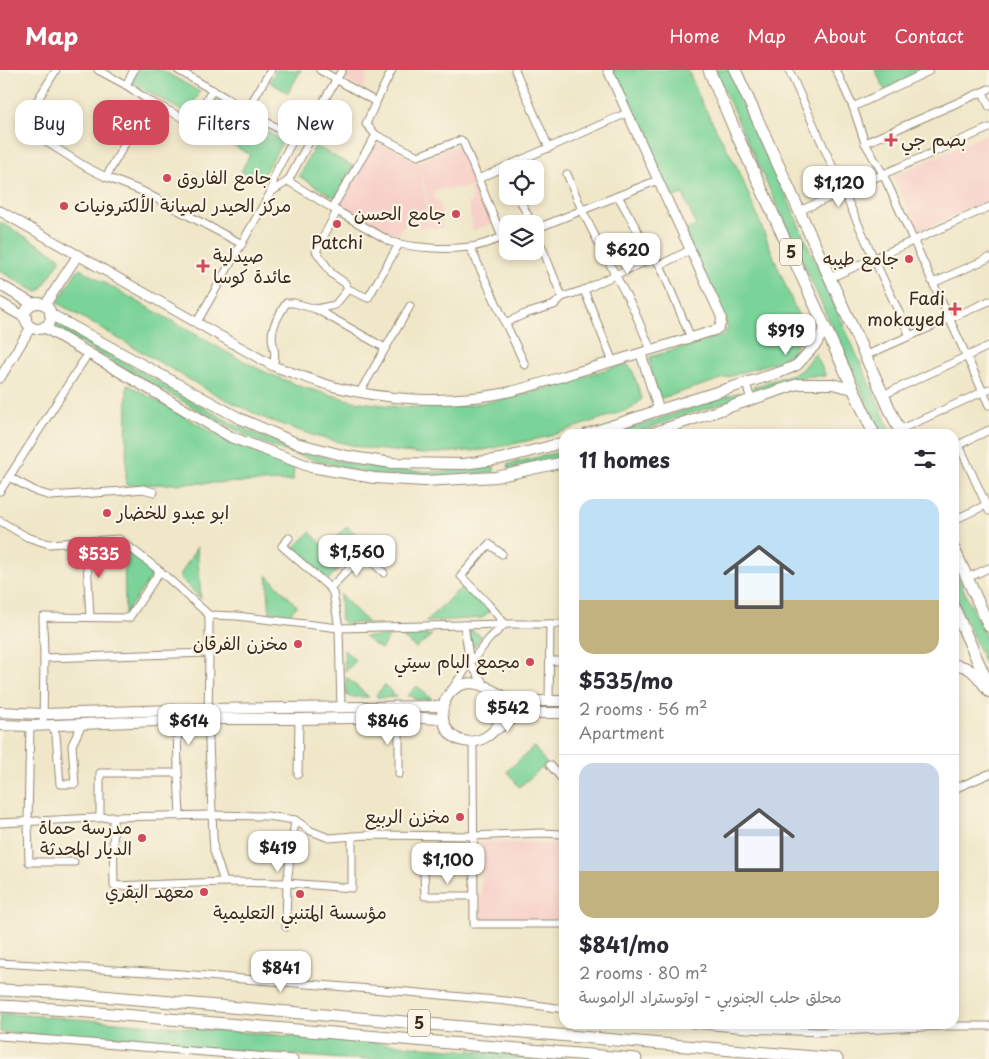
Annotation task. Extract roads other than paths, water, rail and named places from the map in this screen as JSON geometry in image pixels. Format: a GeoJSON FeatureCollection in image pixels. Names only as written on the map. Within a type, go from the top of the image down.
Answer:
{"type":"FeatureCollection","features":[{"type":"Feature","properties":{"kind":"highway","name":"5"},"geometry":{"type":"LineString","coordinates":[[709,70],[872,429]]}},
{"type":"Feature","properties":{"kind":"highway","name":"5"},"geometry":{"type":"LineString","coordinates":[[735,70],[899,429]]}},
{"type":"Feature","properties":{"kind":"highway"},"geometry":{"type":"LineString","coordinates":[[959,561],[987,618]]}},
{"type":"Feature","properties":{"kind":"highway"},"geometry":{"type":"LineString","coordinates":[[959,619],[989,686]]}},
{"type":"Feature","properties":{"kind":"highway","name":"5"},"geometry":{"type":"LineString","coordinates":[[0,990],[55,992],[837,1059]]}},
{"type":"Feature","properties":{"kind":"highway","name":"5"},"geometry":{"type":"LineString","coordinates":[[0,1006],[53,1008],[636,1059]]}},
{"type":"Feature","properties":{"kind":"main road"},"geometry":{"type":"LineString","coordinates":[[0,285],[32,304],[37,303],[238,418],[296,442],[346,456],[392,463],[464,464],[500,459],[559,443]]}},
{"type":"Feature","properties":{"kind":"main road"},"geometry":{"type":"LineString","coordinates":[[0,303],[36,328],[44,327],[231,437],[311,467],[374,478],[424,482],[496,477],[559,463]]}},
{"type":"Feature","properties":{"kind":"main road"},"geometry":{"type":"LineString","coordinates":[[28,322],[27,309],[32,304]]}},
{"type":"Feature","properties":{"kind":"main road"},"geometry":{"type":"LineString","coordinates":[[44,327],[50,320],[48,310]]}},
{"type":"Feature","properties":{"kind":"main road"},"geometry":{"type":"LineString","coordinates":[[603,429],[781,372],[797,365],[816,344],[825,328]]}},
{"type":"Feature","properties":{"kind":"main road"},"geometry":{"type":"LineString","coordinates":[[670,429],[798,384],[832,384],[853,389]]}},
{"type":"Feature","properties":{"kind":"main road"},"geometry":{"type":"LineString","coordinates":[[500,459],[503,475]]}},
{"type":"Feature","properties":{"kind":"main road"},"geometry":{"type":"LineString","coordinates":[[959,665],[973,671],[989,692]]}},
{"type":"Feature","properties":{"kind":"main road"},"geometry":{"type":"LineString","coordinates":[[559,701],[515,701],[477,683],[467,683],[449,693],[443,706],[443,719],[451,733],[457,738],[473,742],[486,738],[508,721],[526,713],[559,713]]}},
{"type":"Feature","properties":{"kind":"main road"},"geometry":{"type":"LineString","coordinates":[[486,687],[498,700],[501,709],[498,726],[492,733]]}},
{"type":"Feature","properties":{"kind":"main road"},"geometry":{"type":"LineString","coordinates":[[0,712],[43,714],[208,714],[443,706]]}},
{"type":"Feature","properties":{"kind":"main road"},"geometry":{"type":"LineString","coordinates":[[0,725],[47,726],[177,720],[208,714],[299,719],[399,717],[443,719]]}},
{"type":"Feature","properties":{"kind":"street"},"geometry":{"type":"LineString","coordinates":[[56,70],[32,109],[48,143],[86,167],[142,191],[242,244]]}},
{"type":"Feature","properties":{"kind":"street"},"geometry":{"type":"LineString","coordinates":[[98,70],[126,85],[148,100]]}},
{"type":"Feature","properties":{"kind":"street"},"geometry":{"type":"LineString","coordinates":[[126,85],[134,70]]}},
{"type":"Feature","properties":{"kind":"street"},"geometry":{"type":"LineString","coordinates":[[178,70],[230,100]]}},
{"type":"Feature","properties":{"kind":"street"},"geometry":{"type":"LineString","coordinates":[[253,100],[271,70]]}},
{"type":"Feature","properties":{"kind":"street"},"geometry":{"type":"LineString","coordinates":[[320,70],[376,102]]}},
{"type":"Feature","properties":{"kind":"street"},"geometry":{"type":"LineString","coordinates":[[324,100],[342,70]]}},
{"type":"Feature","properties":{"kind":"street"},"geometry":{"type":"LineString","coordinates":[[392,70],[366,124],[376,135],[418,156],[461,140],[499,224]]}},
{"type":"Feature","properties":{"kind":"street"},"geometry":{"type":"LineString","coordinates":[[515,70],[549,148]]}},
{"type":"Feature","properties":{"kind":"street"},"geometry":{"type":"LineString","coordinates":[[0,211],[274,366],[335,387],[394,397],[438,399],[493,395],[532,386],[716,330],[720,327],[722,319],[608,70]]}},
{"type":"Feature","properties":{"kind":"street"},"geometry":{"type":"LineString","coordinates":[[789,70],[910,336]]}},
{"type":"Feature","properties":{"kind":"street"},"geometry":{"type":"LineString","coordinates":[[836,70],[853,107],[865,143],[883,174],[967,357],[986,390],[989,405]]}},
{"type":"Feature","properties":{"kind":"street"},"geometry":{"type":"LineString","coordinates":[[853,107],[930,70]]}},
{"type":"Feature","properties":{"kind":"street"},"geometry":{"type":"LineString","coordinates":[[206,100],[213,90]]}},
{"type":"Feature","properties":{"kind":"street"},"geometry":{"type":"LineString","coordinates":[[865,143],[986,90],[989,106]]}},
{"type":"Feature","properties":{"kind":"street"},"geometry":{"type":"LineString","coordinates":[[527,160],[628,113]]}},
{"type":"Feature","properties":{"kind":"street"},"geometry":{"type":"LineString","coordinates":[[800,211],[989,128]]}},
{"type":"Feature","properties":{"kind":"street"},"geometry":{"type":"LineString","coordinates":[[376,135],[334,210],[316,251],[332,274],[345,283],[348,289],[368,298],[399,244]]}},
{"type":"Feature","properties":{"kind":"street"},"geometry":{"type":"LineString","coordinates":[[106,177],[124,145]]}},
{"type":"Feature","properties":{"kind":"street"},"geometry":{"type":"LineString","coordinates":[[197,322],[271,192],[275,174],[290,145]]}},
{"type":"Feature","properties":{"kind":"street"},"geometry":{"type":"LineString","coordinates":[[271,192],[288,181],[307,145]]}},
{"type":"Feature","properties":{"kind":"street"},"geometry":{"type":"LineString","coordinates":[[478,179],[499,173]]}},
{"type":"Feature","properties":{"kind":"street"},"geometry":{"type":"LineString","coordinates":[[567,174],[582,210],[633,308],[651,350]]}},
{"type":"Feature","properties":{"kind":"street"},"geometry":{"type":"LineString","coordinates":[[544,226],[658,180]]}},
{"type":"Feature","properties":{"kind":"street"},"geometry":{"type":"LineString","coordinates":[[288,181],[334,210],[391,242],[430,248],[470,248],[499,239]]}},
{"type":"Feature","properties":{"kind":"street"},"geometry":{"type":"LineString","coordinates":[[618,196],[653,258],[660,266],[691,338]]}},
{"type":"Feature","properties":{"kind":"street"},"geometry":{"type":"LineString","coordinates":[[830,278],[989,207]]}},
{"type":"Feature","properties":{"kind":"street"},"geometry":{"type":"LineString","coordinates":[[470,248],[525,365]]}},
{"type":"Feature","properties":{"kind":"street"},"geometry":{"type":"LineString","coordinates":[[660,266],[690,250]]}},
{"type":"Feature","properties":{"kind":"street"},"geometry":{"type":"LineString","coordinates":[[544,252],[562,297]]}},
{"type":"Feature","properties":{"kind":"street"},"geometry":{"type":"LineString","coordinates":[[48,310],[78,255]]}},
{"type":"Feature","properties":{"kind":"street"},"geometry":{"type":"LineString","coordinates":[[505,323],[525,314],[554,305],[562,297],[584,290],[653,258]]}},
{"type":"Feature","properties":{"kind":"street"},"geometry":{"type":"LineString","coordinates":[[933,283],[989,258]]}},
{"type":"Feature","properties":{"kind":"street"},"geometry":{"type":"LineString","coordinates":[[316,309],[335,305],[348,289]]}},
{"type":"Feature","properties":{"kind":"street"},"geometry":{"type":"LineString","coordinates":[[584,290],[613,362]]}},
{"type":"Feature","properties":{"kind":"street"},"geometry":{"type":"LineString","coordinates":[[865,356],[989,301]]}},
{"type":"Feature","properties":{"kind":"street"},"geometry":{"type":"LineString","coordinates":[[274,366],[276,356],[272,336],[276,320],[286,304],[294,302],[316,309],[385,348]]}},
{"type":"Feature","properties":{"kind":"street"},"geometry":{"type":"LineString","coordinates":[[360,392],[410,306]]}},
{"type":"Feature","properties":{"kind":"street"},"geometry":{"type":"LineString","coordinates":[[0,378],[28,322]]}},
{"type":"Feature","properties":{"kind":"street"},"geometry":{"type":"LineString","coordinates":[[883,395],[989,346]]}},
{"type":"Feature","properties":{"kind":"street"},"geometry":{"type":"LineString","coordinates":[[0,491],[89,353]]}},
{"type":"Feature","properties":{"kind":"street"},"geometry":{"type":"LineString","coordinates":[[641,354],[659,410]]}},
{"type":"Feature","properties":{"kind":"street"},"geometry":{"type":"LineString","coordinates":[[746,383],[751,400]]}},
{"type":"Feature","properties":{"kind":"street"},"geometry":{"type":"LineString","coordinates":[[906,429],[986,390]]}},
{"type":"Feature","properties":{"kind":"street"},"geometry":{"type":"LineString","coordinates":[[959,445],[989,430]]}},
{"type":"Feature","properties":{"kind":"street"},"geometry":{"type":"LineString","coordinates":[[959,452],[988,508],[959,518]]}},
{"type":"Feature","properties":{"kind":"street"},"geometry":{"type":"LineString","coordinates":[[8,477],[37,492],[51,496],[143,489],[154,492]]}},
{"type":"Feature","properties":{"kind":"street"},"geometry":{"type":"LineString","coordinates":[[0,521],[26,537],[49,544],[120,539],[160,571],[209,615],[236,616],[339,628],[559,624]]}},
{"type":"Feature","properties":{"kind":"street"},"geometry":{"type":"LineString","coordinates":[[289,538],[282,546],[330,588],[333,593],[339,628],[341,708]]}},
{"type":"Feature","properties":{"kind":"street"},"geometry":{"type":"LineString","coordinates":[[86,541],[90,617]]}},
{"type":"Feature","properties":{"kind":"street"},"geometry":{"type":"LineString","coordinates":[[502,554],[488,544],[461,576],[505,624]]}},
{"type":"Feature","properties":{"kind":"street"},"geometry":{"type":"LineString","coordinates":[[330,588],[364,554],[384,573]]}},
{"type":"Feature","properties":{"kind":"street"},"geometry":{"type":"LineString","coordinates":[[966,578],[989,568]]}},
{"type":"Feature","properties":{"kind":"street"},"geometry":{"type":"LineString","coordinates":[[82,724],[72,745],[75,784],[60,784],[56,735],[47,726],[43,714],[44,617],[129,618],[160,571]]}},
{"type":"Feature","properties":{"kind":"street"},"geometry":{"type":"LineString","coordinates":[[209,615],[208,714],[214,851],[224,882]]}},
{"type":"Feature","properties":{"kind":"street"},"geometry":{"type":"LineString","coordinates":[[449,693],[489,639],[505,624]]}},
{"type":"Feature","properties":{"kind":"street"},"geometry":{"type":"LineString","coordinates":[[549,701],[550,624]]}},
{"type":"Feature","properties":{"kind":"street"},"geometry":{"type":"LineString","coordinates":[[464,625],[470,663],[486,687]]}},
{"type":"Feature","properties":{"kind":"street"},"geometry":{"type":"LineString","coordinates":[[44,658],[209,653]]}},
{"type":"Feature","properties":{"kind":"street"},"geometry":{"type":"LineString","coordinates":[[550,661],[559,660]]}},
{"type":"Feature","properties":{"kind":"street"},"geometry":{"type":"LineString","coordinates":[[399,717],[399,774]]}},
{"type":"Feature","properties":{"kind":"street"},"geometry":{"type":"LineString","coordinates":[[298,774],[299,719]]}},
{"type":"Feature","properties":{"kind":"street"},"geometry":{"type":"LineString","coordinates":[[177,720],[180,816]]}},
{"type":"Feature","properties":{"kind":"street"},"geometry":{"type":"LineString","coordinates":[[30,726],[28,822],[30,862],[74,862]]}},
{"type":"Feature","properties":{"kind":"street"},"geometry":{"type":"LineString","coordinates":[[473,742],[474,924],[559,924]]}},
{"type":"Feature","properties":{"kind":"street"},"geometry":{"type":"LineString","coordinates":[[550,765],[559,773]]}},
{"type":"Feature","properties":{"kind":"street"},"geometry":{"type":"LineString","coordinates":[[100,818],[100,773],[178,772]]}},
{"type":"Feature","properties":{"kind":"street"},"geometry":{"type":"LineString","coordinates":[[959,787],[989,774]]}},
{"type":"Feature","properties":{"kind":"street"},"geometry":{"type":"LineString","coordinates":[[0,823],[113,817],[267,816],[294,820],[312,831],[329,838],[352,836],[559,834]]}},
{"type":"Feature","properties":{"kind":"street"},"geometry":{"type":"LineString","coordinates":[[113,817],[114,886],[224,882],[288,883],[352,888],[352,836]]}},
{"type":"Feature","properties":{"kind":"street"},"geometry":{"type":"LineString","coordinates":[[286,927],[294,820]]}},
{"type":"Feature","properties":{"kind":"street"},"geometry":{"type":"LineString","coordinates":[[424,873],[425,896],[474,896]]}},
{"type":"Feature","properties":{"kind":"street"},"geometry":{"type":"LineString","coordinates":[[0,962],[408,992],[506,1001],[559,1008]]}},
{"type":"Feature","properties":{"kind":"street"},"geometry":{"type":"LineString","coordinates":[[959,1026],[989,1026]]}},
{"type":"Feature","properties":{"kind":"street"},"geometry":{"type":"LineString","coordinates":[[747,1029],[820,1032],[881,1029]]}},
{"type":"Feature","properties":{"kind":"street"},"geometry":{"type":"LineString","coordinates":[[0,1036],[294,1059]]}},
{"type":"Feature","properties":{"kind":"place","name":"بصم جي"},"geometry":{"type":"Point","coordinates":[891,140]}},
{"type":"Feature","properties":{"kind":"place","name":"جامع الفاروق"},"geometry":{"type":"Point","coordinates":[167,178]}},
{"type":"Feature","properties":{"kind":"place","name":"مركز الحيدر لصيانة الألكترونيات"},"geometry":{"type":"Point","coordinates":[64,206]}},
{"type":"Feature","properties":{"kind":"place","name":"جامع الحسن"},"geometry":{"type":"Point","coordinates":[456,214]}},
{"type":"Feature","properties":{"kind":"place","name":"Patchi"},"geometry":{"type":"Point","coordinates":[337,224]}},
{"type":"Feature","properties":{"kind":"place","name":"جامع طيبه"},"geometry":{"type":"Point","coordinates":[909,259]}},
{"type":"Feature","properties":{"kind":"place","name":"صيدلية عائدة كوسا"},"geometry":{"type":"Point","coordinates":[203,266]}},
{"type":"Feature","properties":{"kind":"place","name":"Fadi mokayed"},"geometry":{"type":"Point","coordinates":[955,309]}},
{"type":"Feature","properties":{"kind":"place","name":"ابو عبدو للخضار"},"geometry":{"type":"Point","coordinates":[107,513]}},
{"type":"Feature","properties":{"kind":"place","name":"مخزن الفرقان"},"geometry":{"type":"Point","coordinates":[298,644]}},
{"type":"Feature","properties":{"kind":"place","name":"مجمع البام سيتي"},"geometry":{"type":"Point","coordinates":[530,662]}},
{"type":"Feature","properties":{"kind":"place","name":"مخزن الربيع"},"geometry":{"type":"Point","coordinates":[460,817]}},
{"type":"Feature","properties":{"kind":"place","name":"مدرسة حماة الديار المحدثة"},"geometry":{"type":"Point","coordinates":[142,838]}},
{"type":"Feature","properties":{"kind":"place","name":"معهد البقري"},"geometry":{"type":"Point","coordinates":[204,892]}},
{"type":"Feature","properties":{"kind":"place","name":"مؤسسة المتنبي التعليمية"},"geometry":{"type":"Point","coordinates":[300,894]}}]}
